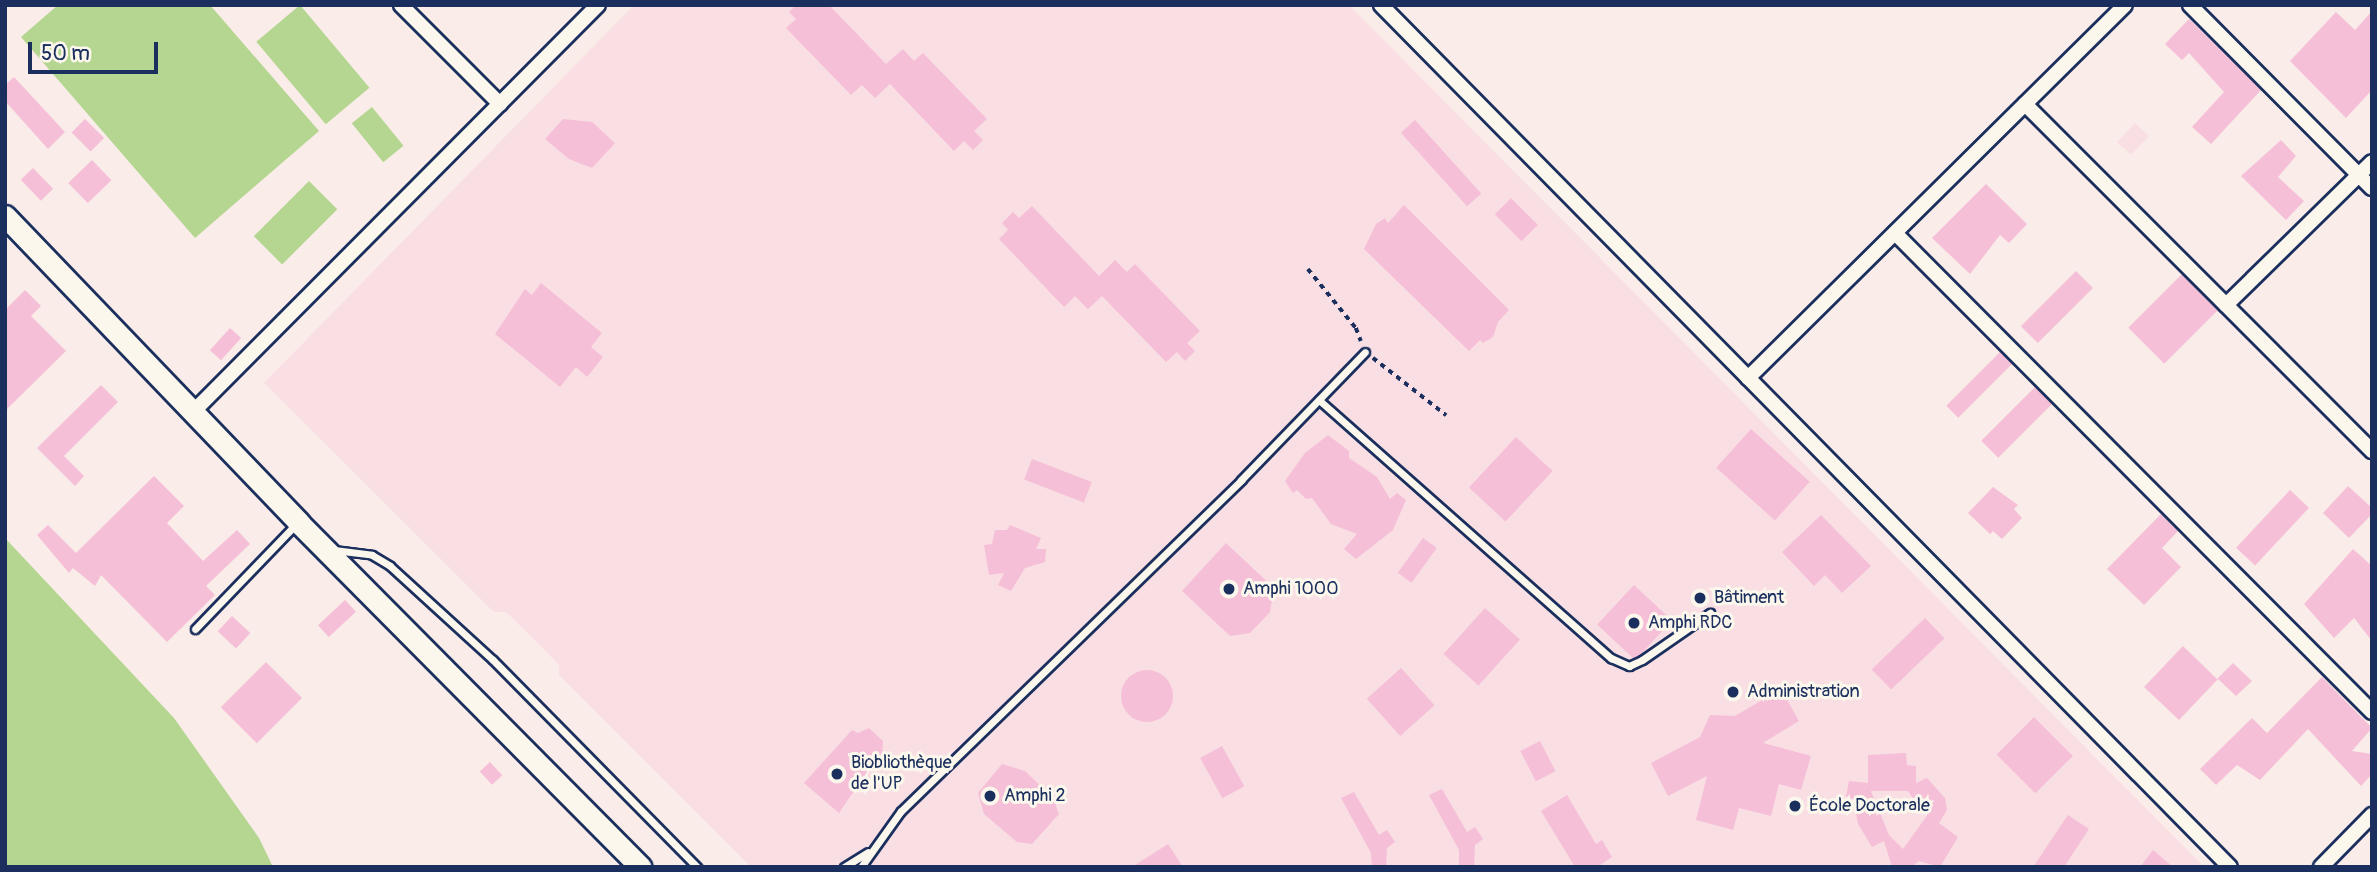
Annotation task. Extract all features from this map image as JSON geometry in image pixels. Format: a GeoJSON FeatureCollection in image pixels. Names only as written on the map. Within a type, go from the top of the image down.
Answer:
{"type":"FeatureCollection","features":[{"type":"Feature","properties":{"kind":"street"},"geometry":{"type":"LineString","coordinates":[[401,5],[500,104]]}},
{"type":"Feature","properties":{"kind":"street"},"geometry":{"type":"LineString","coordinates":[[193,412],[598,5]]}},
{"type":"Feature","properties":{"kind":"street"},"geometry":{"type":"LineString","coordinates":[[1381,5],[2230,867]]}},
{"type":"Feature","properties":{"kind":"street"},"geometry":{"type":"LineString","coordinates":[[1748,378],[2125,5]]}},
{"type":"Feature","properties":{"kind":"street"},"geometry":{"type":"LineString","coordinates":[[2190,5],[2372,188]]}},
{"type":"Feature","properties":{"kind":"street"},"geometry":{"type":"LineString","coordinates":[[2025,104],[2372,451]]}},
{"type":"Feature","properties":{"kind":"street"},"geometry":{"type":"LineString","coordinates":[[2226,305],[2372,162]]}},
{"type":"Feature","properties":{"kind":"street"},"geometry":{"type":"LineString","coordinates":[[5,216],[298,522],[641,867]]}},
{"type":"Feature","properties":{"kind":"street"},"geometry":{"type":"LineString","coordinates":[[1895,233],[2372,712]]}},
{"type":"Feature","properties":{"kind":"street"},"geometry":{"type":"LineString","coordinates":[[2321,867],[2372,815]]}},
{"type":"Feature","properties":{"kind":"lane"},"geometry":{"type":"LineString","coordinates":[[861,867],[869,852],[901,811],[1365,352]]}},
{"type":"Feature","properties":{"kind":"lane"},"geometry":{"type":"LineString","coordinates":[[1319,400],[1611,657],[1629,666],[1710,613]]}},
{"type":"Feature","properties":{"kind":"lane"},"geometry":{"type":"LineString","coordinates":[[195,628],[298,522]]}},
{"type":"Feature","properties":{"kind":"lane"},"geometry":{"type":"LineString","coordinates":[[326,550],[372,555],[390,566],[493,660],[697,867]]}},
{"type":"Feature","properties":{"kind":"lane"},"geometry":{"type":"LineString","coordinates":[[844,867],[869,852]]}},
{"type":"Feature","properties":{"kind":"shaded area"},"geometry":{"type":"Polygon","coordinates":[[[634,5],[1349,5],[2204,867],[751,867],[559,675],[559,665],[540,645],[506,612],[494,612],[264,383],[634,5]]]}},
{"type":"Feature","properties":{"kind":"shaded area"},"geometry":{"type":"Polygon","coordinates":[[[2135,123],[2149,136],[2131,155],[2117,142],[2135,123]]]}},
{"type":"Feature","properties":{"kind":"green space"},"geometry":{"type":"Polygon","coordinates":[[[58,5],[210,5],[319,131],[195,238],[21,37],[58,5]]]}},
{"type":"Feature","properties":{"kind":"green space"},"geometry":{"type":"Polygon","coordinates":[[[300,5],[369,88],[326,124],[256,42],[300,5]]]}},
{"type":"Feature","properties":{"kind":"green space"},"geometry":{"type":"Polygon","coordinates":[[[372,107],[403,146],[383,162],[352,123],[372,107]]]}},
{"type":"Feature","properties":{"kind":"green space"},"geometry":{"type":"Polygon","coordinates":[[[309,181],[337,209],[282,264],[254,236],[309,181]]]}},
{"type":"Feature","properties":{"kind":"green space"},"geometry":{"type":"Polygon","coordinates":[[[5,538],[174,718],[259,838],[273,867],[5,867],[5,538]]]}},
{"type":"Feature","properties":{"kind":"building"},"geometry":{"type":"Polygon","coordinates":[[[796,5],[829,5],[886,64],[903,49],[914,61],[923,53],[987,119],[974,131],[983,140],[973,150],[964,141],[954,151],[890,84],[875,98],[862,85],[851,95],[786,28],[796,19],[789,12],[796,5]]]}},
{"type":"Feature","properties":{"kind":"building"},"geometry":{"type":"Polygon","coordinates":[[[2372,11],[2372,90],[2346,118],[2290,61],[2336,12],[2355,30],[2372,11]]]}},
{"type":"Feature","properties":{"kind":"building"},"geometry":{"type":"Polygon","coordinates":[[[2189,19],[2261,90],[2211,144],[2192,127],[2224,92],[2189,53],[2182,60],[2165,44],[2189,19]]]}},
{"type":"Feature","properties":{"kind":"building"},"geometry":{"type":"Polygon","coordinates":[[[14,77],[65,132],[48,149],[5,101],[5,85],[14,77]]]}},
{"type":"Feature","properties":{"kind":"building"},"geometry":{"type":"Polygon","coordinates":[[[85,119],[104,138],[91,152],[72,132],[85,119]]]}},
{"type":"Feature","properties":{"kind":"building"},"geometry":{"type":"Polygon","coordinates":[[[563,119],[592,122],[615,143],[592,168],[569,159],[545,139],[563,119]]]}},
{"type":"Feature","properties":{"kind":"building"},"geometry":{"type":"Polygon","coordinates":[[[1415,120],[1481,194],[1467,206],[1401,133],[1415,120]]]}},
{"type":"Feature","properties":{"kind":"building"},"geometry":{"type":"Polygon","coordinates":[[[2281,140],[2296,156],[2278,177],[2304,201],[2286,220],[2241,176],[2281,140]]]}},
{"type":"Feature","properties":{"kind":"building"},"geometry":{"type":"Polygon","coordinates":[[[92,160],[111,180],[88,203],[68,183],[92,160]]]}},
{"type":"Feature","properties":{"kind":"building"},"geometry":{"type":"Polygon","coordinates":[[[33,168],[53,189],[41,201],[21,180],[33,168]]]}},
{"type":"Feature","properties":{"kind":"building"},"geometry":{"type":"Polygon","coordinates":[[[1986,184],[2027,224],[2009,243],[2000,235],[1970,274],[1932,238],[1986,184]]]}},
{"type":"Feature","properties":{"kind":"building"},"geometry":{"type":"Polygon","coordinates":[[[1511,198],[1538,225],[1522,241],[1495,214],[1511,198]]]}},
{"type":"Feature","properties":{"kind":"building"},"geometry":{"type":"Polygon","coordinates":[[[1404,205],[1509,310],[1498,322],[1493,337],[1483,343],[1480,340],[1469,351],[1364,249],[1376,224],[1385,218],[1388,223],[1404,205]]]}},
{"type":"Feature","properties":{"kind":"building"},"geometry":{"type":"Polygon","coordinates":[[[1032,206],[1099,276],[1115,260],[1127,272],[1135,264],[1200,331],[1187,343],[1195,351],[1185,361],[1177,352],[1166,362],[1102,296],[1088,309],[1075,296],[1064,307],[999,239],[1008,230],[1002,223],[1013,212],[1019,218],[1032,206]]]}},
{"type":"Feature","properties":{"kind":"building"},"geometry":{"type":"Polygon","coordinates":[[[2076,271],[2093,288],[2038,343],[2021,326],[2076,271]]]}},
{"type":"Feature","properties":{"kind":"building"},"geometry":{"type":"Polygon","coordinates":[[[2182,274],[2218,310],[2164,364],[2128,328],[2182,274]]]}},
{"type":"Feature","properties":{"kind":"building"},"geometry":{"type":"Polygon","coordinates":[[[541,283],[602,333],[591,347],[603,357],[587,377],[576,367],[560,387],[495,334],[525,289],[532,295],[541,283]]]}},
{"type":"Feature","properties":{"kind":"building"},"geometry":{"type":"Polygon","coordinates":[[[25,290],[41,306],[31,316],[66,351],[5,411],[5,310],[25,290]]]}},
{"type":"Feature","properties":{"kind":"building"},"geometry":{"type":"Polygon","coordinates":[[[230,328],[241,338],[221,360],[210,350],[230,328]]]}},
{"type":"Feature","properties":{"kind":"building"},"geometry":{"type":"Polygon","coordinates":[[[2000,352],[2012,364],[1958,418],[1946,406],[2000,352]]]}},
{"type":"Feature","properties":{"kind":"building"},"geometry":{"type":"Polygon","coordinates":[[[101,385],[118,402],[64,456],[84,476],[75,486],[37,448],[101,385]]]}},
{"type":"Feature","properties":{"kind":"building"},"geometry":{"type":"Polygon","coordinates":[[[2035,387],[2052,404],[1998,458],[1981,441],[2035,387]]]}},
{"type":"Feature","properties":{"kind":"building"},"geometry":{"type":"Polygon","coordinates":[[[1751,429],[1810,482],[1775,521],[1716,468],[1751,429]]]}},
{"type":"Feature","properties":{"kind":"building"},"geometry":{"type":"Polygon","coordinates":[[[1328,435],[1349,451],[1349,458],[1377,477],[1390,499],[1397,493],[1406,500],[1393,530],[1356,559],[1344,549],[1357,534],[1331,524],[1312,498],[1306,499],[1297,490],[1293,493],[1285,481],[1305,453],[1328,435]]]}},
{"type":"Feature","properties":{"kind":"building"},"geometry":{"type":"Polygon","coordinates":[[[1516,437],[1553,471],[1506,522],[1469,487],[1516,437]]]}},
{"type":"Feature","properties":{"kind":"building"},"geometry":{"type":"Polygon","coordinates":[[[1032,459],[1092,482],[1084,502],[1024,480],[1032,459]]]}},
{"type":"Feature","properties":{"kind":"building"},"geometry":{"type":"Polygon","coordinates":[[[154,476],[184,506],[167,523],[203,561],[237,530],[250,544],[206,586],[215,595],[167,642],[101,575],[95,586],[73,568],[69,573],[37,535],[48,525],[76,553],[154,476]]]}},
{"type":"Feature","properties":{"kind":"building"},"geometry":{"type":"Polygon","coordinates":[[[2348,486],[2372,508],[2372,514],[2349,538],[2323,513],[2348,486]]]}},
{"type":"Feature","properties":{"kind":"building"},"geometry":{"type":"Polygon","coordinates":[[[1993,487],[2018,505],[2014,509],[2022,518],[2002,539],[1993,531],[1990,534],[1968,513],[1993,487]]]}},
{"type":"Feature","properties":{"kind":"building"},"geometry":{"type":"Polygon","coordinates":[[[2290,490],[2309,508],[2255,566],[2236,548],[2290,490]]]}},
{"type":"Feature","properties":{"kind":"building"},"geometry":{"type":"Polygon","coordinates":[[[2161,514],[2178,531],[2162,548],[2181,567],[2144,605],[2107,569],[2161,514]]]}},
{"type":"Feature","properties":{"kind":"building"},"geometry":{"type":"Polygon","coordinates":[[[1821,515],[1871,566],[1842,593],[1825,575],[1814,586],[1782,552],[1821,515]]]}},
{"type":"Feature","properties":{"kind":"building"},"geometry":{"type":"Polygon","coordinates":[[[1010,525],[1041,538],[1036,549],[1046,549],[1045,562],[1025,568],[1011,591],[998,585],[1004,573],[989,575],[984,545],[992,544],[995,530],[1007,530],[1010,525]]]}},
{"type":"Feature","properties":{"kind":"building"},"geometry":{"type":"Polygon","coordinates":[[[1423,538],[1437,548],[1411,583],[1398,573],[1423,538]]]}},
{"type":"Feature","properties":{"kind":"building","name":"Amphi 1000"},"geometry":{"type":"Polygon","coordinates":[[[1226,543],[1274,588],[1270,612],[1250,633],[1230,636],[1182,591],[1226,543]]]}},
{"type":"Feature","properties":{"kind":"building"},"geometry":{"type":"Polygon","coordinates":[[[2353,549],[2372,566],[2372,641],[2354,618],[2334,638],[2304,604],[2353,549]]]}},
{"type":"Feature","properties":{"kind":"building","name":"Amphi RDC"},"geometry":{"type":"Polygon","coordinates":[[[1634,585],[1672,620],[1635,660],[1597,624],[1634,585]]]}},
{"type":"Feature","properties":{"kind":"building"},"geometry":{"type":"Polygon","coordinates":[[[345,600],[356,612],[329,637],[318,625],[345,600]]]}},
{"type":"Feature","properties":{"kind":"building"},"geometry":{"type":"Polygon","coordinates":[[[1485,608],[1520,639],[1478,686],[1444,654],[1485,608]]]}},
{"type":"Feature","properties":{"kind":"building"},"geometry":{"type":"Polygon","coordinates":[[[232,616],[250,633],[236,648],[218,631],[232,616]]]}},
{"type":"Feature","properties":{"kind":"building"},"geometry":{"type":"Polygon","coordinates":[[[1925,618],[1944,638],[1891,690],[1872,669],[1925,618]]]}},
{"type":"Feature","properties":{"kind":"building"},"geometry":{"type":"Polygon","coordinates":[[[2183,646],[2217,679],[2233,663],[2252,681],[2236,696],[2218,679],[2179,720],[2144,687],[2183,646]]]}},
{"type":"Feature","properties":{"kind":"building"},"geometry":{"type":"Polygon","coordinates":[[[266,662],[302,698],[257,743],[221,707],[266,662]]]}},
{"type":"Feature","properties":{"kind":"building"},"geometry":{"type":"Polygon","coordinates":[[[1401,668],[1434,705],[1400,736],[1367,699],[1401,668]]]}},
{"type":"Feature","properties":{"kind":"building"},"geometry":{"type":"Polygon","coordinates":[[[1147,670],[1157,672],[1165,678],[1171,686],[1171,706],[1165,714],[1157,720],[1147,722],[1137,720],[1129,714],[1123,706],[1121,696],[1123,686],[1129,678],[1137,672],[1147,670]]]}},
{"type":"Feature","properties":{"kind":"building"},"geometry":{"type":"Polygon","coordinates":[[[2322,677],[2372,728],[2352,751],[2372,754],[2372,774],[2361,786],[2308,729],[2260,780],[2237,765],[2216,785],[2200,769],[2252,718],[2267,733],[2322,677]]]}},
{"type":"Feature","properties":{"kind":"building"},"geometry":{"type":"Polygon","coordinates":[[[1781,689],[1799,721],[1763,743],[1811,756],[1801,790],[1779,784],[1771,816],[1739,808],[1733,830],[1696,820],[1707,776],[1668,796],[1651,763],[1700,737],[1710,715],[1735,716],[1781,689]]]}},
{"type":"Feature","properties":{"kind":"building"},"geometry":{"type":"Polygon","coordinates":[[[2034,717],[2073,756],[2035,793],[1997,754],[2034,717]]]}},
{"type":"Feature","properties":{"kind":"building","name":"Biobliothèque de l'UP"},"geometry":{"type":"Polygon","coordinates":[[[869,728],[883,741],[882,764],[875,760],[839,813],[804,783],[852,730],[858,733],[869,728]]]}},
{"type":"Feature","properties":{"kind":"building"},"geometry":{"type":"Polygon","coordinates":[[[1540,741],[1555,771],[1536,781],[1520,751],[1540,741]]]}},
{"type":"Feature","properties":{"kind":"building"},"geometry":{"type":"Polygon","coordinates":[[[1222,746],[1244,786],[1222,798],[1200,758],[1222,746]]]}},
{"type":"Feature","properties":{"kind":"building"},"geometry":{"type":"Polygon","coordinates":[[[1906,753],[1907,765],[1916,766],[1916,783],[1927,778],[1945,798],[1947,810],[1939,823],[1958,837],[1940,867],[1919,861],[1911,867],[1892,867],[1884,841],[1872,847],[1858,824],[1853,799],[1846,796],[1849,781],[1868,783],[1868,755],[1906,753]],[[1871,791],[1889,835],[1903,849],[1926,817],[1908,791],[1871,791]]]}},
{"type":"Feature","properties":{"kind":"building"},"geometry":{"type":"Polygon","coordinates":[[[490,762],[502,775],[492,785],[480,772],[490,762]]]}},
{"type":"Feature","properties":{"kind":"building"},"geometry":{"type":"Polygon","coordinates":[[[1002,764],[1025,771],[1053,798],[1059,814],[1032,844],[1017,842],[984,814],[978,793],[1002,764]]]}},
{"type":"Feature","properties":{"kind":"building"},"geometry":{"type":"Polygon","coordinates":[[[1442,789],[1467,832],[1475,827],[1483,839],[1475,845],[1474,867],[1459,867],[1459,850],[1429,795],[1442,789]]]}},
{"type":"Feature","properties":{"kind":"building"},"geometry":{"type":"Polygon","coordinates":[[[1354,792],[1379,835],[1387,830],[1395,842],[1387,848],[1386,867],[1372,867],[1371,853],[1341,798],[1354,792]]]}},
{"type":"Feature","properties":{"kind":"building"},"geometry":{"type":"Polygon","coordinates":[[[1567,795],[1596,844],[1602,840],[1612,857],[1597,867],[1575,867],[1541,811],[1567,795]]]}},
{"type":"Feature","properties":{"kind":"building"},"geometry":{"type":"Polygon","coordinates":[[[2068,815],[2089,829],[2064,867],[2033,867],[2068,815]]]}},
{"type":"Feature","properties":{"kind":"building"},"geometry":{"type":"Polygon","coordinates":[[[1168,844],[1183,867],[1132,867],[1168,844]]]}},
{"type":"Feature","properties":{"kind":"building"},"geometry":{"type":"Polygon","coordinates":[[[2153,850],[2173,867],[2140,867],[2153,850]]]}},
{"type":"Feature","properties":{"kind":"place","name":"Amphi 1000"},"geometry":{"type":"Point","coordinates":[1229,589]}},
{"type":"Feature","properties":{"kind":"place","name":"Bâtiment"},"geometry":{"type":"Point","coordinates":[1700,598]}},
{"type":"Feature","properties":{"kind":"place","name":"Amphi RDC"},"geometry":{"type":"Point","coordinates":[1634,623]}},
{"type":"Feature","properties":{"kind":"place","name":"Administration"},"geometry":{"type":"Point","coordinates":[1733,692]}},
{"type":"Feature","properties":{"kind":"place","name":"Biobliothèque de l'UP"},"geometry":{"type":"Point","coordinates":[837,774]}},
{"type":"Feature","properties":{"kind":"place","name":"Amphi 2"},"geometry":{"type":"Point","coordinates":[990,796]}},
{"type":"Feature","properties":{"kind":"place","name":"École Doctorale"},"geometry":{"type":"Point","coordinates":[1795,806]}}]}
